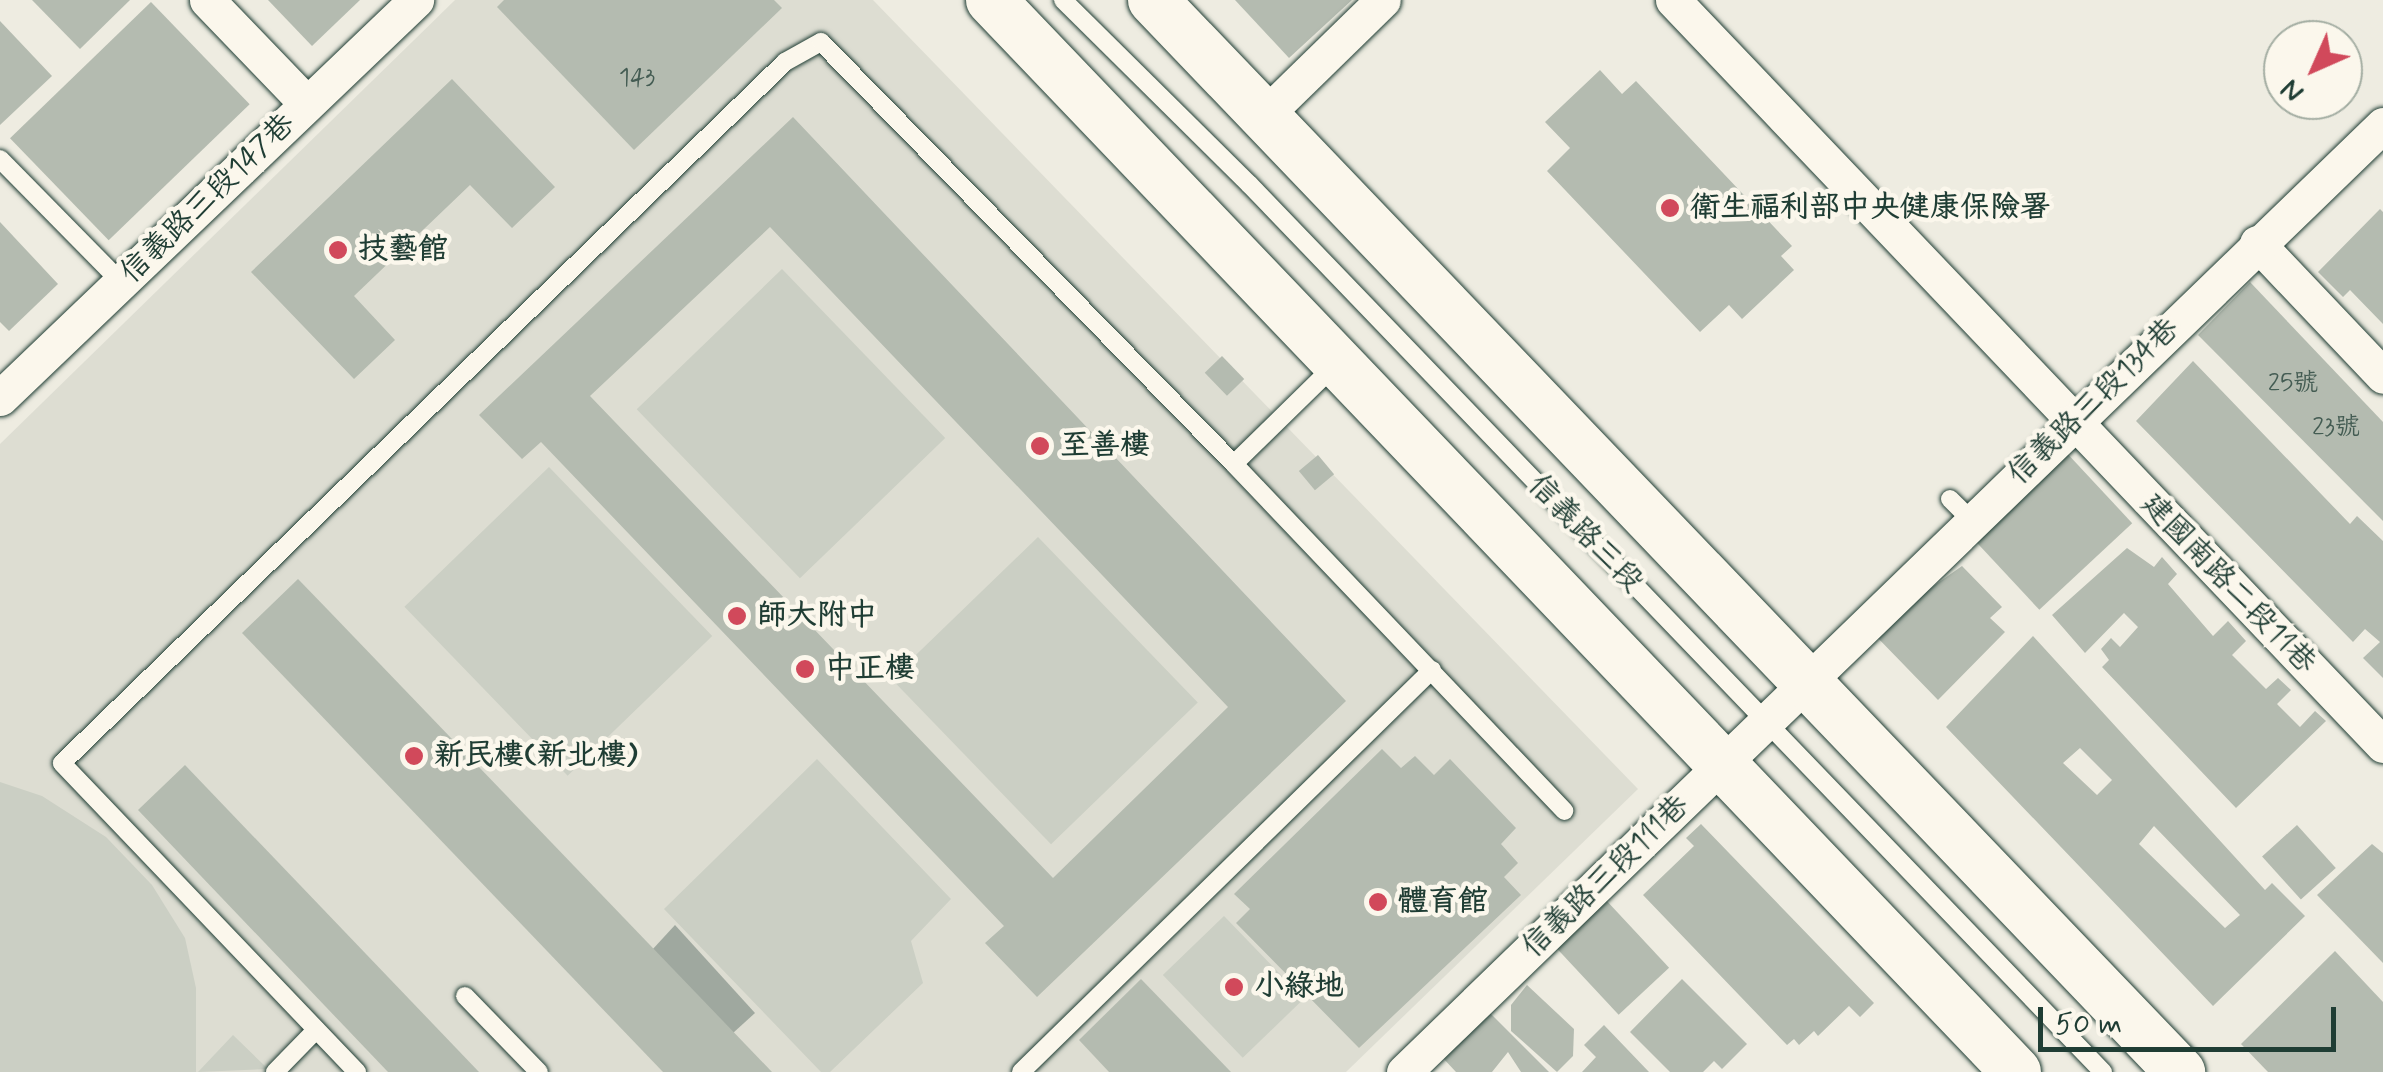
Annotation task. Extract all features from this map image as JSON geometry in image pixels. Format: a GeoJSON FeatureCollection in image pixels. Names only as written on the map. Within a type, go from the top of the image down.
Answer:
{"type":"FeatureCollection","features":[{"type":"Feature","properties":{"kind":"main road","name":"信義路三段"},"geometry":{"type":"LineString","coordinates":[[991,0],[2016,1072]]}},
{"type":"Feature","properties":{"kind":"main road","name":"信義路三段"},"geometry":{"type":"LineString","coordinates":[[1153,0],[2180,1072]]}},
{"type":"Feature","properties":{"kind":"street"},"geometry":{"type":"LineString","coordinates":[[208,0],[308,104]]}},
{"type":"Feature","properties":{"kind":"street","name":"信義路三段147巷"},"geometry":{"type":"LineString","coordinates":[[0,398],[416,0]]}},
{"type":"Feature","properties":{"kind":"street"},"geometry":{"type":"LineString","coordinates":[[1264,116],[1383,0]]}},
{"type":"Feature","properties":{"kind":"street","name":"建國南路二段11巷"},"geometry":{"type":"LineString","coordinates":[[1673,0],[2072,424],[2383,745]]}},
{"type":"Feature","properties":{"kind":"street","name":"信義路三段134巷"},"geometry":{"type":"LineString","coordinates":[[1808,682],[1961,510],[2072,424],[2383,124]]}},
{"type":"Feature","properties":{"kind":"street"},"geometry":{"type":"LineString","coordinates":[[2257,243],[2383,376]]}},
{"type":"Feature","properties":{"kind":"street","name":"信義路三段111巷"},"geometry":{"type":"LineString","coordinates":[[1404,1072],[1808,682]]}},
{"type":"Feature","properties":{"kind":"lane","name":"信義路三段"},"geometry":{"type":"LineString","coordinates":[[1064,0],[1767,721],[2103,1072]]}},
{"type":"Feature","properties":{"kind":"lane"},"geometry":{"type":"LineString","coordinates":[[357,1072],[62,763],[785,62],[821,42],[1234,464],[1564,811]]}},
{"type":"Feature","properties":{"kind":"lane"},"geometry":{"type":"LineString","coordinates":[[0,158],[120,282]]}},
{"type":"Feature","properties":{"kind":"lane"},"geometry":{"type":"LineString","coordinates":[[1234,464],[1336,365]]}},
{"type":"Feature","properties":{"kind":"lane"},"geometry":{"type":"LineString","coordinates":[[1021,1072],[1432,670]]}},
{"type":"Feature","properties":{"kind":"lane"},"geometry":{"type":"LineString","coordinates":[[465,996],[539,1072]]}},
{"type":"Feature","properties":{"kind":"lane"},"geometry":{"type":"LineString","coordinates":[[275,1072],[316,1030]]}},
{"type":"Feature","properties":{"kind":"shaded area","name":"師大附中"},"geometry":{"type":"Polygon","coordinates":[[[455,0],[873,0],[1638,789],[1346,1072],[0,1072],[0,444],[455,0]]]}},
{"type":"Feature","properties":{"kind":"shaded area"},"geometry":{"type":"Polygon","coordinates":[[[782,269],[945,438],[800,578],[637,409],[782,269]]]}},
{"type":"Feature","properties":{"kind":"shaded area"},"geometry":{"type":"Polygon","coordinates":[[[549,467],[712,636],[568,776],[404,607],[549,467]]]}},
{"type":"Feature","properties":{"kind":"shaded area"},"geometry":{"type":"Polygon","coordinates":[[[1038,537],[1198,702],[1051,844],[891,679],[1038,537]]]}},
{"type":"Feature","properties":{"kind":"shaded area"},"geometry":{"type":"Polygon","coordinates":[[[817,759],[951,899],[911,941],[923,983],[830,1072],[821,1072],[664,909],[817,759]]]}},
{"type":"Feature","properties":{"kind":"shaded area"},"geometry":{"type":"Polygon","coordinates":[[[0,782],[42,796],[106,837],[152,885],[185,938],[196,988],[196,1072],[0,1072],[0,782]]]}},
{"type":"Feature","properties":{"kind":"shaded area","name":"小綠地"},"geometry":{"type":"Polygon","coordinates":[[[1224,916],[1304,999],[1243,1058],[1163,975],[1224,916]]]}},
{"type":"Feature","properties":{"kind":"shaded area"},"geometry":{"type":"Polygon","coordinates":[[[675,925],[755,1013],[733,1033],[652,950],[675,925]]]}},
{"type":"Feature","properties":{"kind":"shaded area"},"geometry":{"type":"Polygon","coordinates":[[[233,1035],[268,1069],[198,1072],[233,1035]]]}},
{"type":"Feature","properties":{"kind":"building"},"geometry":{"type":"Polygon","coordinates":[[[32,0],[130,0],[80,49],[32,0]]]}},
{"type":"Feature","properties":{"kind":"building"},"geometry":{"type":"Polygon","coordinates":[[[268,0],[360,0],[312,46],[268,0]]]}},
{"type":"Feature","properties":{"kind":"building"},"geometry":{"type":"Polygon","coordinates":[[[504,0],[774,0],[782,8],[634,150],[497,7],[504,0]]]}},
{"type":"Feature","properties":{"kind":"building"},"geometry":{"type":"Polygon","coordinates":[[[1235,0],[1352,0],[1289,58],[1235,0]]]}},
{"type":"Feature","properties":{"kind":"building"},"geometry":{"type":"Polygon","coordinates":[[[151,2],[250,104],[109,240],[10,138],[151,2]]]}},
{"type":"Feature","properties":{"kind":"building"},"geometry":{"type":"Polygon","coordinates":[[[0,21],[52,76],[0,125],[0,21]]]}},
{"type":"Feature","properties":{"kind":"building","name":"衛生福利部中央健康保險署"},"geometry":{"type":"Polygon","coordinates":[[[1600,70],[1622,94],[1636,81],[1792,246],[1781,256],[1794,270],[1742,319],[1729,305],[1700,332],[1547,171],[1570,148],[1545,122],[1600,70]]]}},
{"type":"Feature","properties":{"kind":"building","name":"技藝館"},"geometry":{"type":"Polygon","coordinates":[[[452,79],[555,187],[512,228],[470,185],[354,296],[395,340],[354,379],[251,272],[452,79]]]}},
{"type":"Feature","properties":{"kind":"building"},"geometry":{"type":"Polygon","coordinates":[[[793,117],[1346,701],[1037,997],[985,943],[1004,926],[541,442],[522,459],[479,415],[793,117]],[[770,227],[590,396],[1053,878],[1228,707],[770,227]]]}},
{"type":"Feature","properties":{"kind":"building"},"geometry":{"type":"Polygon","coordinates":[[[2380,209],[2383,324],[2350,290],[2343,297],[2318,272],[2380,209]]]}},
{"type":"Feature","properties":{"kind":"building"},"geometry":{"type":"Polygon","coordinates":[[[0,222],[58,284],[9,331],[0,322],[0,222]]]}},
{"type":"Feature","properties":{"kind":"building"},"geometry":{"type":"Polygon","coordinates":[[[2250,282],[2383,422],[2383,521],[2198,335],[2250,282]]]}},
{"type":"Feature","properties":{"kind":"building"},"geometry":{"type":"Polygon","coordinates":[[[1222,356],[1244,379],[1227,396],[1205,373],[1222,356]]]}},
{"type":"Feature","properties":{"kind":"building"},"geometry":{"type":"Polygon","coordinates":[[[2193,361],[2350,524],[2357,516],[2383,541],[2383,678],[2363,658],[2380,642],[2365,629],[2353,642],[2136,421],[2193,361]]]}},
{"type":"Feature","properties":{"kind":"building"},"geometry":{"type":"Polygon","coordinates":[[[2064,450],[2132,523],[2039,610],[1971,537],[2064,450]]]}},
{"type":"Feature","properties":{"kind":"building"},"geometry":{"type":"Polygon","coordinates":[[[1318,455],[1334,474],[1315,490],[1299,471],[1318,455]]]}},
{"type":"Feature","properties":{"kind":"building"},"geometry":{"type":"Polygon","coordinates":[[[2127,548],[2154,567],[2162,557],[2177,574],[2168,584],[2213,636],[2228,621],[2246,641],[2232,655],[2266,689],[2278,678],[2291,690],[2277,704],[2300,727],[2315,711],[2326,721],[2236,808],[2102,667],[2109,660],[2101,649],[2111,638],[2120,647],[2138,627],[2124,613],[2085,653],[2052,615],[2127,548]]]}},
{"type":"Feature","properties":{"kind":"building"},"geometry":{"type":"Polygon","coordinates":[[[1962,566],[2002,607],[1990,618],[2005,632],[1938,700],[1873,633],[1922,584],[1928,590],[1962,566]]]}},
{"type":"Feature","properties":{"kind":"building","name":"新民樓(新北樓)"},"geometry":{"type":"Polygon","coordinates":[[[298,579],[772,1072],[663,1072],[242,633],[298,579]]]}},
{"type":"Feature","properties":{"kind":"building"},"geometry":{"type":"Polygon","coordinates":[[[2033,636],[2265,890],[2272,883],[2305,916],[2213,1006],[1946,727],[2033,636]],[[2080,748],[2063,763],[2097,795],[2112,780],[2080,748]],[[2154,826],[2139,844],[2225,928],[2240,915],[2154,826]]]}},
{"type":"Feature","properties":{"kind":"building","name":"體育館"},"geometry":{"type":"Polygon","coordinates":[[[1382,749],[1401,768],[1415,756],[1434,775],[1450,759],[1516,828],[1501,844],[1518,863],[1504,877],[1521,895],[1359,1048],[1236,923],[1250,909],[1234,894],[1382,749]]]}},
{"type":"Feature","properties":{"kind":"building"},"geometry":{"type":"Polygon","coordinates":[[[185,765],[479,1072],[388,1072],[138,810],[185,765]]]}},
{"type":"Feature","properties":{"kind":"building"},"geometry":{"type":"Polygon","coordinates":[[[1701,824],[1874,1003],[1860,1017],[1849,1006],[1818,1036],[1814,1031],[1799,1045],[1794,1039],[1787,1045],[1643,895],[1694,846],[1686,838],[1701,824]]]}},
{"type":"Feature","properties":{"kind":"building"},"geometry":{"type":"Polygon","coordinates":[[[2297,825],[2336,868],[2301,900],[2262,856],[2297,825]]]}},
{"type":"Feature","properties":{"kind":"building"},"geometry":{"type":"Polygon","coordinates":[[[2372,844],[2383,853],[2383,963],[2317,895],[2372,844]]]}},
{"type":"Feature","properties":{"kind":"building"},"geometry":{"type":"Polygon","coordinates":[[[1605,899],[1669,968],[1619,1015],[1555,946],[1605,899]]]}},
{"type":"Feature","properties":{"kind":"building"},"geometry":{"type":"Polygon","coordinates":[[[2335,951],[2383,1002],[2383,1072],[2268,1072],[2241,1044],[2335,951]]]}},
{"type":"Feature","properties":{"kind":"building"},"geometry":{"type":"Polygon","coordinates":[[[1141,979],[1231,1072],[1109,1072],[1079,1040],[1141,979]]]}},
{"type":"Feature","properties":{"kind":"building"},"geometry":{"type":"Polygon","coordinates":[[[1682,979],[1747,1044],[1722,1069],[1714,1061],[1703,1072],[1670,1072],[1630,1032],[1682,979]]]}},
{"type":"Feature","properties":{"kind":"building"},"geometry":{"type":"Polygon","coordinates":[[[1527,985],[1574,1029],[1573,1056],[1557,1072],[1511,1031],[1511,1005],[1527,985]]]}},
{"type":"Feature","properties":{"kind":"building"},"geometry":{"type":"Polygon","coordinates":[[[1487,1010],[1549,1072],[1521,1072],[1508,1052],[1492,1072],[1456,1072],[1442,1057],[1487,1010]]]}},
{"type":"Feature","properties":{"kind":"building"},"geometry":{"type":"Polygon","coordinates":[[[1604,1025],[1649,1072],[1582,1072],[1596,1057],[1584,1045],[1604,1025]]]}},
{"type":"Feature","properties":{"kind":"place","name":"衛生福利部中央健康保險署"},"geometry":{"type":"Point","coordinates":[1670,208]}},
{"type":"Feature","properties":{"kind":"place","name":"技藝館"},"geometry":{"type":"Point","coordinates":[338,250]}},
{"type":"Feature","properties":{"kind":"place","name":"至善樓"},"geometry":{"type":"Point","coordinates":[1040,446]}},
{"type":"Feature","properties":{"kind":"place","name":"師大附中"},"geometry":{"type":"Point","coordinates":[737,616]}},
{"type":"Feature","properties":{"kind":"place","name":"中正樓"},"geometry":{"type":"Point","coordinates":[805,669]}},
{"type":"Feature","properties":{"kind":"place","name":"新民樓(新北樓)"},"geometry":{"type":"Point","coordinates":[414,756]}},
{"type":"Feature","properties":{"kind":"place","name":"體育館"},"geometry":{"type":"Point","coordinates":[1378,902]}},
{"type":"Feature","properties":{"kind":"place","name":"小綠地"},"geometry":{"type":"Point","coordinates":[1234,987]}}]}
